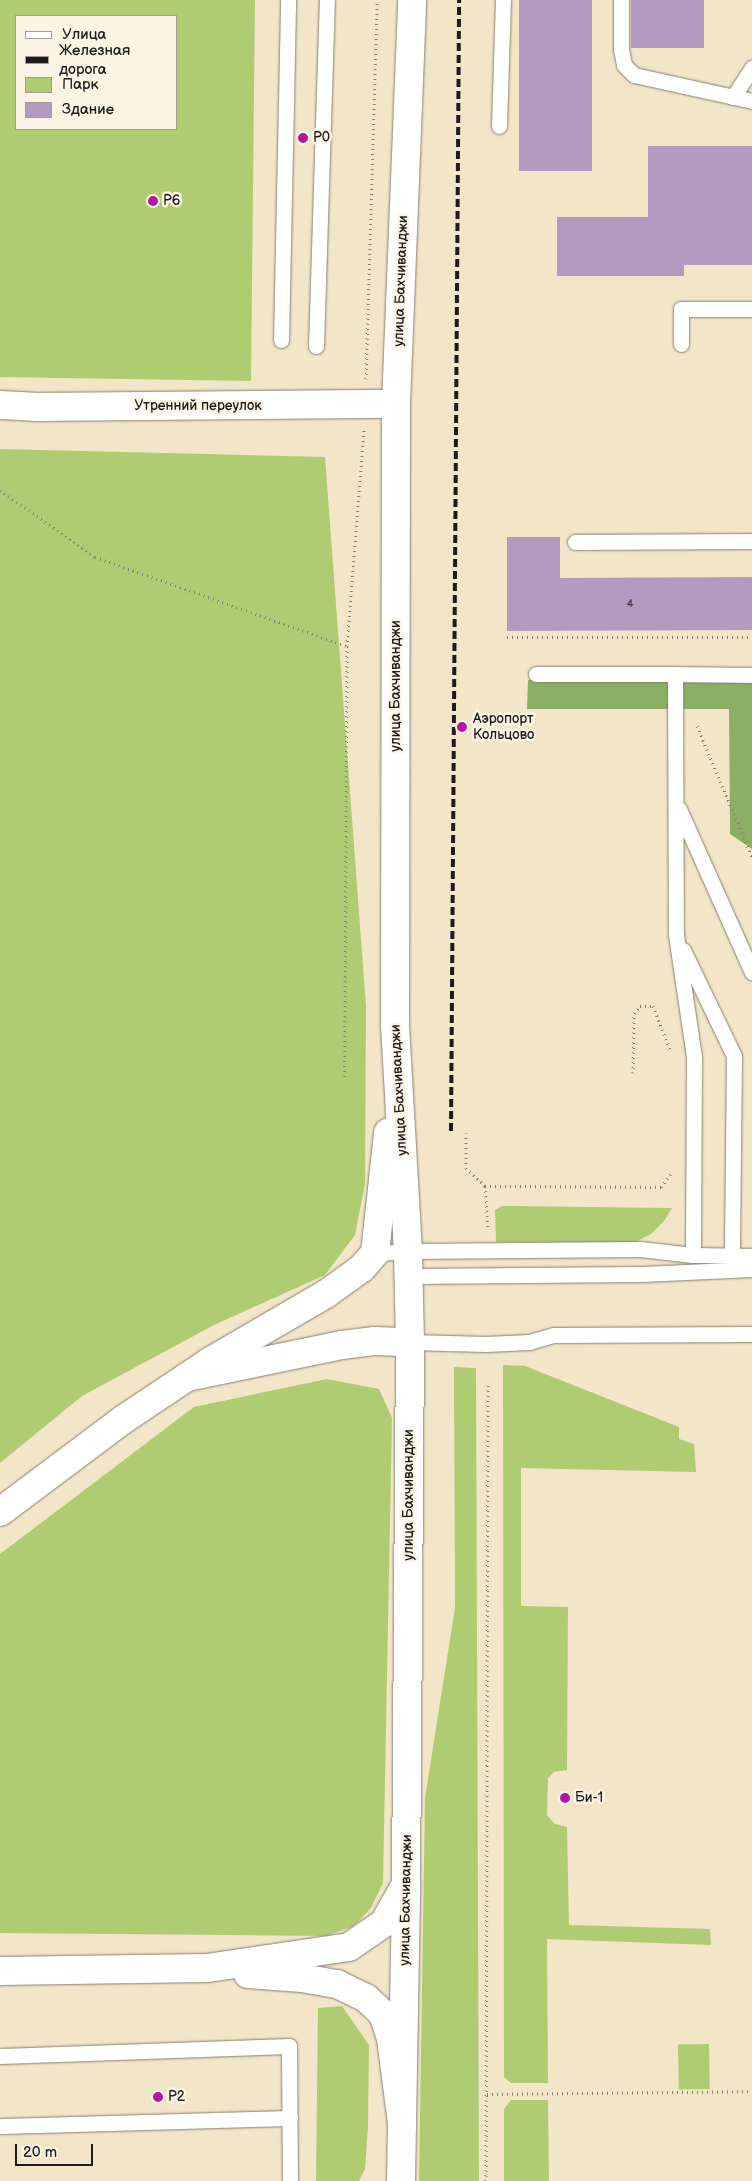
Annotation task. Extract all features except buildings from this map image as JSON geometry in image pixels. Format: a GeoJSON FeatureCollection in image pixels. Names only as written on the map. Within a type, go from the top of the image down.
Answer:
{"type":"FeatureCollection","features":[{"type":"Feature","properties":{"kind":"main road","name":"улица Бахчиванджи"},"geometry":{"type":"LineString","coordinates":[[401,2181],[406,1884],[410,1342],[408,1264],[395,1027],[396,404],[412,0]]}},
{"type":"Feature","properties":{"kind":"main road","name":"Утренний переулок"},"geometry":{"type":"LineString","coordinates":[[0,405],[35,407],[396,404]]}},
{"type":"Feature","properties":{"kind":"main road"},"geometry":{"type":"LineString","coordinates":[[0,1512],[124,1419],[208,1362],[326,1294],[362,1268],[375,1253],[389,1123],[395,1027]]}},
{"type":"Feature","properties":{"kind":"main road"},"geometry":{"type":"LineString","coordinates":[[188,1377],[342,1345],[375,1341],[410,1342]]}},
{"type":"Feature","properties":{"kind":"main road"},"geometry":{"type":"LineString","coordinates":[[207,1968],[349,1947],[384,1923],[406,1884]]}},
{"type":"Feature","properties":{"kind":"main road"},"geometry":{"type":"LineString","coordinates":[[0,1956],[56,1971]]}},
{"type":"Feature","properties":{"kind":"main road"},"geometry":{"type":"LineString","coordinates":[[0,1971],[207,1968],[302,1978],[337,1984],[366,1998],[383,2014],[391,2038],[402,2124]]}},
{"type":"Feature","properties":{"kind":"lane"},"geometry":{"type":"LineString","coordinates":[[282,340],[288,0]]}},
{"type":"Feature","properties":{"kind":"lane"},"geometry":{"type":"LineString","coordinates":[[316,346],[326,0]]}},
{"type":"Feature","properties":{"kind":"lane"},"geometry":{"type":"LineString","coordinates":[[499,126],[502,0]]}},
{"type":"Feature","properties":{"kind":"lane"},"geometry":{"type":"LineString","coordinates":[[621,0],[621,49],[624,65],[634,75],[752,102]]}},
{"type":"Feature","properties":{"kind":"lane"},"geometry":{"type":"LineString","coordinates":[[733,98],[752,68]]}},
{"type":"Feature","properties":{"kind":"lane"},"geometry":{"type":"LineString","coordinates":[[681,344],[681,309],[752,309]]}},
{"type":"Feature","properties":{"kind":"lane"},"geometry":{"type":"LineString","coordinates":[[575,542],[752,541]]}},
{"type":"Feature","properties":{"kind":"lane"},"geometry":{"type":"LineString","coordinates":[[536,674],[752,675]]}},
{"type":"Feature","properties":{"kind":"lane"},"geometry":{"type":"LineString","coordinates":[[675,674],[676,935],[694,1057],[693,1255]]}},
{"type":"Feature","properties":{"kind":"lane"},"geometry":{"type":"LineString","coordinates":[[676,804],[752,972]]}},
{"type":"Feature","properties":{"kind":"lane"},"geometry":{"type":"LineString","coordinates":[[676,935],[734,1056],[732,1256]]}},
{"type":"Feature","properties":{"kind":"lane"},"geometry":{"type":"LineString","coordinates":[[408,1264],[640,1249],[693,1255],[752,1256]]}},
{"type":"Feature","properties":{"kind":"lane"},"geometry":{"type":"LineString","coordinates":[[375,1253],[408,1264],[642,1274],[752,1269]]}},
{"type":"Feature","properties":{"kind":"lane"},"geometry":{"type":"LineString","coordinates":[[410,1342],[486,1344],[529,1342],[553,1335],[752,1334]]}},
{"type":"Feature","properties":{"kind":"lane"},"geometry":{"type":"LineString","coordinates":[[0,2056],[289,2046],[290,2181]]}},
{"type":"Feature","properties":{"kind":"lane"},"geometry":{"type":"LineString","coordinates":[[0,2126],[290,2118]]}},
{"type":"Feature","properties":{"kind":"path"},"geometry":{"type":"LineString","coordinates":[[345,1079],[347,646],[366,404],[377,0]]}},
{"type":"Feature","properties":{"kind":"path"},"geometry":{"type":"LineString","coordinates":[[0,490],[95,557],[347,646]]}},
{"type":"Feature","properties":{"kind":"path"},"geometry":{"type":"LineString","coordinates":[[507,636],[752,637]]}},
{"type":"Feature","properties":{"kind":"path"},"geometry":{"type":"LineString","coordinates":[[694,720],[752,857]]}},
{"type":"Feature","properties":{"kind":"path"},"geometry":{"type":"LineString","coordinates":[[633,1073],[634,1013],[640,1006],[653,1006],[673,1059]]}},
{"type":"Feature","properties":{"kind":"path"},"geometry":{"type":"LineString","coordinates":[[466,1133],[466,1168],[485,1186],[488,1232]]}},
{"type":"Feature","properties":{"kind":"path"},"geometry":{"type":"LineString","coordinates":[[485,1186],[661,1187],[672,1173],[672,1166]]}},
{"type":"Feature","properties":{"kind":"path"},"geometry":{"type":"LineString","coordinates":[[486,2181],[488,1382]]}},
{"type":"Feature","properties":{"kind":"path"},"geometry":{"type":"LineString","coordinates":[[487,2094],[752,2091]]}},
{"type":"Feature","properties":{"kind":"green space"},"geometry":{"type":"Polygon","coordinates":[[[0,0],[255,0],[251,381],[0,377],[0,0]]]}},
{"type":"Feature","properties":{"kind":"green space"},"geometry":{"type":"Polygon","coordinates":[[[0,449],[325,457],[366,1006],[365,1184],[355,1235],[325,1275],[214,1325],[82,1396],[0,1463],[0,449]]]}},
{"type":"Feature","properties":{"kind":"green space"},"geometry":{"type":"Polygon","coordinates":[[[752,679],[752,849],[730,834],[729,709],[527,709],[528,680],[752,679]]]}},
{"type":"Feature","properties":{"kind":"green space"},"geometry":{"type":"Polygon","coordinates":[[[502,1206],[672,1208],[664,1221],[651,1234],[635,1242],[496,1242],[495,1210],[502,1206]]]}},
{"type":"Feature","properties":{"kind":"green space"},"geometry":{"type":"Polygon","coordinates":[[[503,1365],[525,1366],[679,1427],[679,1439],[694,1444],[696,1472],[521,1468],[521,1606],[568,1607],[567,1770],[554,1772],[548,1778],[547,1815],[555,1824],[567,1827],[569,1925],[710,1929],[711,1945],[547,1939],[548,2083],[511,2083],[504,2077],[503,1365]]]}},
{"type":"Feature","properties":{"kind":"green space"},"geometry":{"type":"Polygon","coordinates":[[[454,1367],[476,1368],[479,2181],[419,2181],[425,1798],[455,1608],[454,1367]]]}},
{"type":"Feature","properties":{"kind":"green space"},"geometry":{"type":"Polygon","coordinates":[[[327,1379],[379,1389],[392,1418],[383,1883],[371,1908],[354,1926],[326,1936],[0,1933],[0,1554],[194,1407],[327,1379]]]}},
{"type":"Feature","properties":{"kind":"green space"},"geometry":{"type":"Polygon","coordinates":[[[342,2006],[369,2045],[368,2126],[365,2169],[359,2181],[316,2181],[318,2008],[342,2006]]]}},
{"type":"Feature","properties":{"kind":"green space"},"geometry":{"type":"Polygon","coordinates":[[[709,2044],[710,2089],[679,2090],[678,2045],[709,2044]]]}},
{"type":"Feature","properties":{"kind":"green space"},"geometry":{"type":"Polygon","coordinates":[[[511,2100],[548,2100],[549,2181],[504,2181],[504,2109],[511,2100]]]}},
{"type":"Feature","properties":{"kind":"railway"},"geometry":{"type":"LineString","coordinates":[[451,1131],[459,0]]}},
{"type":"Feature","properties":{"kind":"place","name":"P0"},"geometry":{"type":"Point","coordinates":[303,138]}},
{"type":"Feature","properties":{"kind":"place","name":"P6"},"geometry":{"type":"Point","coordinates":[153,201]}},
{"type":"Feature","properties":{"kind":"place","name":"Аэропорт Кольцово"},"geometry":{"type":"Point","coordinates":[462,727]}},
{"type":"Feature","properties":{"kind":"place","name":"Би-1"},"geometry":{"type":"Point","coordinates":[565,1798]}},
{"type":"Feature","properties":{"kind":"place","name":"P2"},"geometry":{"type":"Point","coordinates":[158,2097]}}]}
